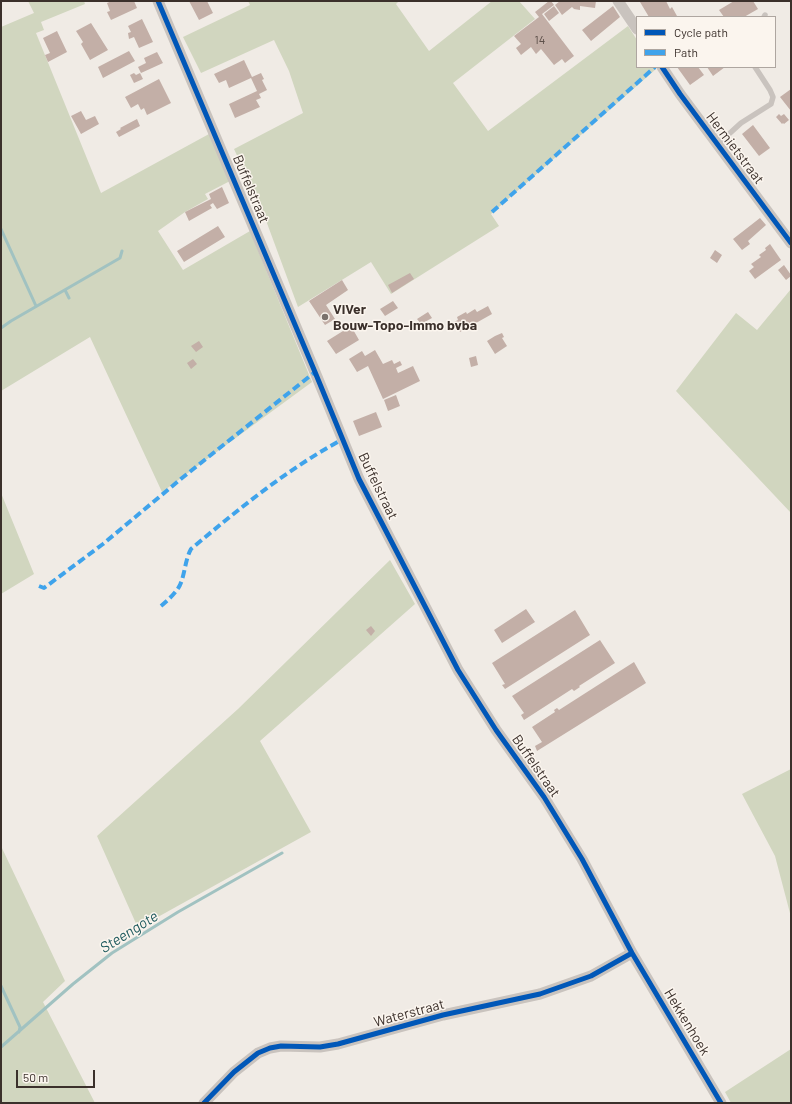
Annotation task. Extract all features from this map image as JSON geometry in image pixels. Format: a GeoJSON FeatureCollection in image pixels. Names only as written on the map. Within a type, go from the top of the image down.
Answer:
{"type":"FeatureCollection","features":[{"type":"Feature","properties":{"kind":"street","name":"Buffelstraat"},"geometry":{"type":"LineString","coordinates":[[158,1],[359,479],[458,670],[496,730],[544,797],[582,859],[632,953]]}},
{"type":"Feature","properties":{"kind":"street"},"geometry":{"type":"LineString","coordinates":[[618,1],[636,28]]}},
{"type":"Feature","properties":{"kind":"street","name":"Hermietstraat"},"geometry":{"type":"LineString","coordinates":[[663,68],[680,94],[791,243]]}},
{"type":"Feature","properties":{"kind":"street","name":"Waterstraat"},"geometry":{"type":"LineString","coordinates":[[204,1103],[234,1072],[258,1053],[270,1048],[281,1046],[320,1047],[338,1044],[443,1015],[540,994],[591,976],[632,953]]}},
{"type":"Feature","properties":{"kind":"street","name":"Hekkenhoek"},"geometry":{"type":"LineString","coordinates":[[632,953],[721,1103]]}},
{"type":"Feature","properties":{"kind":"lane"},"geometry":{"type":"LineString","coordinates":[[718,144],[741,123],[771,104],[773,97],[770,90],[755,68]]}},
{"type":"Feature","properties":{"kind":"green space"},"geometry":{"type":"Polygon","coordinates":[[[28,1],[84,1],[85,4],[41,22],[44,30],[36,33],[101,193],[209,134],[230,181],[205,194],[208,199],[185,212],[158,231],[183,270],[250,231],[312,382],[162,492],[90,337],[1,391],[1,27],[34,13],[28,1]]]}},
{"type":"Feature","properties":{"kind":"green space"},"geometry":{"type":"Polygon","coordinates":[[[248,1],[399,1],[396,4],[429,51],[492,1],[519,1],[535,19],[453,83],[488,131],[628,26],[636,38],[636,68],[656,69],[491,214],[499,226],[391,294],[371,262],[298,307],[261,207],[234,149],[303,113],[289,71],[274,40],[201,73],[183,37],[250,5],[248,1]]]}},
{"type":"Feature","properties":{"kind":"green space"},"geometry":{"type":"Polygon","coordinates":[[[791,289],[791,513],[676,391],[736,313],[757,330],[791,289]]]}},
{"type":"Feature","properties":{"kind":"green space"},"geometry":{"type":"Polygon","coordinates":[[[1,493],[34,574],[1,594],[1,493]]]}},
{"type":"Feature","properties":{"kind":"green space"},"geometry":{"type":"Polygon","coordinates":[[[390,560],[415,604],[260,741],[311,832],[138,928],[97,836],[238,709],[390,560]]]}},
{"type":"Feature","properties":{"kind":"green space"},"geometry":{"type":"Polygon","coordinates":[[[791,769],[791,917],[775,856],[742,794],[791,769]]]}},
{"type":"Feature","properties":{"kind":"green space"},"geometry":{"type":"Polygon","coordinates":[[[1,846],[65,981],[43,1002],[95,1103],[1,1103],[1,846]]]}},
{"type":"Feature","properties":{"kind":"green space"},"geometry":{"type":"Polygon","coordinates":[[[791,1049],[791,1103],[731,1103],[725,1092],[791,1049]]]}},
{"type":"Feature","properties":{"kind":"building"},"geometry":{"type":"Polygon","coordinates":[[[112,1],[134,1],[137,8],[111,20],[107,12],[110,11],[107,3],[112,1]]]}},
{"type":"Feature","properties":{"kind":"building"},"geometry":{"type":"Polygon","coordinates":[[[189,1],[207,1],[213,13],[199,20],[189,1]]]}},
{"type":"Feature","properties":{"kind":"building"},"geometry":{"type":"Polygon","coordinates":[[[551,1],[554,5],[542,14],[574,56],[565,63],[562,59],[554,65],[541,49],[536,54],[531,47],[521,55],[516,48],[521,44],[514,36],[539,17],[535,12],[551,1]]]}},
{"type":"Feature","properties":{"kind":"building"},"geometry":{"type":"Polygon","coordinates":[[[560,1],[596,1],[595,8],[580,6],[580,10],[572,7],[562,15],[555,5],[560,1]]]}},
{"type":"Feature","properties":{"kind":"building"},"geometry":{"type":"Polygon","coordinates":[[[666,1],[670,9],[672,7],[677,16],[648,16],[640,2],[666,1]]]}},
{"type":"Feature","properties":{"kind":"building"},"geometry":{"type":"Polygon","coordinates":[[[734,1],[753,1],[758,9],[746,16],[723,16],[719,10],[734,1]]]}},
{"type":"Feature","properties":{"kind":"building"},"geometry":{"type":"Polygon","coordinates":[[[554,6],[559,13],[549,21],[544,14],[554,6]]]}},
{"type":"Feature","properties":{"kind":"building"},"geometry":{"type":"Polygon","coordinates":[[[613,6],[620,17],[591,41],[582,30],[613,6]]]}},
{"type":"Feature","properties":{"kind":"building"},"geometry":{"type":"Polygon","coordinates":[[[142,19],[153,42],[139,48],[134,37],[129,39],[128,33],[131,32],[128,26],[142,19]]]}},
{"type":"Feature","properties":{"kind":"building"},"geometry":{"type":"Polygon","coordinates":[[[91,23],[108,50],[90,60],[81,44],[83,42],[76,31],[91,23]]]}},
{"type":"Feature","properties":{"kind":"building"},"geometry":{"type":"Polygon","coordinates":[[[57,31],[67,52],[48,62],[45,55],[50,53],[43,38],[57,31]]]}},
{"type":"Feature","properties":{"kind":"building"},"geometry":{"type":"Polygon","coordinates":[[[129,51],[135,61],[103,78],[98,67],[129,51]]]}},
{"type":"Feature","properties":{"kind":"building"},"geometry":{"type":"Polygon","coordinates":[[[157,52],[163,63],[141,73],[138,67],[146,63],[144,58],[157,52]]]}},
{"type":"Feature","properties":{"kind":"building"},"geometry":{"type":"Polygon","coordinates":[[[244,60],[252,77],[261,73],[264,79],[262,80],[267,90],[259,94],[261,98],[256,100],[260,107],[235,118],[229,104],[257,91],[251,78],[229,88],[226,80],[219,83],[214,74],[244,60]]]}},
{"type":"Feature","properties":{"kind":"building"},"geometry":{"type":"Polygon","coordinates":[[[678,68],[699,68],[704,75],[690,85],[678,68]]]}},
{"type":"Feature","properties":{"kind":"building"},"geometry":{"type":"Polygon","coordinates":[[[708,68],[724,68],[713,76],[708,68]]]}},
{"type":"Feature","properties":{"kind":"building"},"geometry":{"type":"Polygon","coordinates":[[[134,73],[136,75],[140,73],[143,79],[134,83],[130,75],[134,73]]]}},
{"type":"Feature","properties":{"kind":"building"},"geometry":{"type":"Polygon","coordinates":[[[159,79],[171,103],[147,115],[144,108],[141,110],[138,104],[131,108],[125,97],[159,79]]]}},
{"type":"Feature","properties":{"kind":"building"},"geometry":{"type":"Polygon","coordinates":[[[791,89],[791,111],[780,97],[791,89]]]}},
{"type":"Feature","properties":{"kind":"building"},"geometry":{"type":"Polygon","coordinates":[[[81,111],[86,120],[95,116],[99,124],[81,134],[71,116],[81,111]]]}},
{"type":"Feature","properties":{"kind":"building"},"geometry":{"type":"Polygon","coordinates":[[[779,114],[781,116],[784,114],[789,120],[782,124],[776,117],[779,114]]]}},
{"type":"Feature","properties":{"kind":"building"},"geometry":{"type":"Polygon","coordinates":[[[137,119],[140,126],[119,137],[116,132],[121,129],[120,128],[137,119]]]}},
{"type":"Feature","properties":{"kind":"building"},"geometry":{"type":"Polygon","coordinates":[[[753,125],[770,148],[759,156],[742,134],[753,125]]]}},
{"type":"Feature","properties":{"kind":"building"},"geometry":{"type":"Polygon","coordinates":[[[222,187],[229,203],[217,209],[213,203],[210,205],[212,208],[189,221],[185,212],[211,199],[209,194],[222,187]]]}},
{"type":"Feature","properties":{"kind":"building"},"geometry":{"type":"Polygon","coordinates":[[[760,218],[766,225],[748,241],[750,244],[742,250],[733,239],[760,218]]]}},
{"type":"Feature","properties":{"kind":"building"},"geometry":{"type":"Polygon","coordinates":[[[218,226],[225,237],[184,262],[177,251],[218,226]]]}},
{"type":"Feature","properties":{"kind":"building"},"geometry":{"type":"Polygon","coordinates":[[[770,244],[781,260],[755,279],[749,271],[754,267],[751,264],[761,257],[759,255],[766,250],[765,248],[770,244]]]}},
{"type":"Feature","properties":{"kind":"building"},"geometry":{"type":"Polygon","coordinates":[[[715,250],[722,255],[717,263],[710,258],[715,250]]]}},
{"type":"Feature","properties":{"kind":"building"},"geometry":{"type":"Polygon","coordinates":[[[784,265],[791,275],[786,280],[778,270],[784,265]]]}},
{"type":"Feature","properties":{"kind":"building"},"geometry":{"type":"Polygon","coordinates":[[[410,273],[414,279],[392,293],[388,285],[410,273]]]}},
{"type":"Feature","properties":{"kind":"building"},"geometry":{"type":"Polygon","coordinates":[[[342,280],[348,290],[326,305],[335,319],[325,325],[309,301],[342,280]]]}},
{"type":"Feature","properties":{"kind":"building"},"geometry":{"type":"Polygon","coordinates":[[[393,301],[398,308],[385,316],[380,309],[393,301]]]}},
{"type":"Feature","properties":{"kind":"building"},"geometry":{"type":"Polygon","coordinates":[[[488,306],[492,314],[460,332],[454,322],[458,320],[457,317],[466,312],[467,314],[475,309],[477,312],[488,306]]]}},
{"type":"Feature","properties":{"kind":"building"},"geometry":{"type":"Polygon","coordinates":[[[428,312],[432,318],[421,324],[417,319],[428,312]]]}},
{"type":"Feature","properties":{"kind":"building"},"geometry":{"type":"Polygon","coordinates":[[[351,326],[359,340],[336,354],[327,341],[351,326]]]}},
{"type":"Feature","properties":{"kind":"building"},"geometry":{"type":"Polygon","coordinates":[[[502,333],[504,337],[502,338],[507,346],[495,354],[487,341],[502,333]]]}},
{"type":"Feature","properties":{"kind":"building"},"geometry":{"type":"Polygon","coordinates":[[[199,341],[203,347],[196,352],[191,346],[199,341]]]}},
{"type":"Feature","properties":{"kind":"building"},"geometry":{"type":"Polygon","coordinates":[[[375,350],[383,364],[392,360],[394,364],[400,361],[402,365],[396,368],[398,373],[413,366],[420,381],[383,399],[368,366],[357,372],[349,359],[362,351],[365,356],[375,350]]]}},
{"type":"Feature","properties":{"kind":"building"},"geometry":{"type":"Polygon","coordinates":[[[476,356],[478,365],[471,367],[469,358],[476,356]]]}},
{"type":"Feature","properties":{"kind":"building"},"geometry":{"type":"Polygon","coordinates":[[[193,359],[197,364],[191,369],[187,363],[193,359]]]}},
{"type":"Feature","properties":{"kind":"building"},"geometry":{"type":"Polygon","coordinates":[[[396,395],[400,406],[388,411],[384,400],[396,395]]]}},
{"type":"Feature","properties":{"kind":"building"},"geometry":{"type":"Polygon","coordinates":[[[376,412],[382,427],[359,436],[353,421],[376,412]]]}},
{"type":"Feature","properties":{"kind":"building"},"geometry":{"type":"Polygon","coordinates":[[[526,609],[535,622],[502,643],[494,630],[526,609]]]}},
{"type":"Feature","properties":{"kind":"building"},"geometry":{"type":"Polygon","coordinates":[[[575,610],[590,635],[505,689],[502,685],[505,684],[492,663],[575,610]]]}},
{"type":"Feature","properties":{"kind":"building"},"geometry":{"type":"Polygon","coordinates":[[[371,626],[375,631],[371,636],[366,630],[371,626]]]}},
{"type":"Feature","properties":{"kind":"building"},"geometry":{"type":"Polygon","coordinates":[[[600,640],[615,663],[579,686],[580,687],[574,691],[572,689],[524,720],[521,715],[524,713],[512,696],[600,640]]]}},
{"type":"Feature","properties":{"kind":"building"},"geometry":{"type":"Polygon","coordinates":[[[634,662],[646,683],[537,751],[535,746],[542,742],[532,727],[555,712],[554,710],[557,708],[559,710],[634,662]]]}},
{"type":"Feature","properties":{"kind":"waterway"},"geometry":{"type":"LineString","coordinates":[[1,229],[36,306]]}},
{"type":"Feature","properties":{"kind":"waterway"},"geometry":{"type":"LineString","coordinates":[[1,328],[120,258],[122,251]]}},
{"type":"Feature","properties":{"kind":"waterway"},"geometry":{"type":"LineString","coordinates":[[65,290],[69,298]]}},
{"type":"Feature","properties":{"kind":"waterway","name":"Steengote"},"geometry":{"type":"LineString","coordinates":[[1,1047],[73,984],[112,953],[178,912],[282,853]]}},
{"type":"Feature","properties":{"kind":"waterway"},"geometry":{"type":"LineString","coordinates":[[1,986],[20,1027],[19,1032]]}},
{"type":"Feature","properties":{"kind":"marked path"},"geometry":{"type":"LineString","coordinates":[[492,212],[654,68]]}},
{"type":"Feature","properties":{"kind":"marked path"},"geometry":{"type":"LineString","coordinates":[[39,586],[44,588],[103,544],[182,478],[315,372]]}},
{"type":"Feature","properties":{"kind":"marked path"},"geometry":{"type":"LineString","coordinates":[[161,606],[174,594],[180,585],[191,549],[246,504],[283,477],[343,439]]}},
{"type":"Feature","properties":{"kind":"cycle path"},"geometry":{"type":"LineString","coordinates":[[158,1],[359,479],[458,670],[496,730],[544,797],[582,859],[632,953],[721,1103]]}},
{"type":"Feature","properties":{"kind":"cycle path"},"geometry":{"type":"LineString","coordinates":[[663,68],[680,94],[791,243]]}},
{"type":"Feature","properties":{"kind":"cycle path"},"geometry":{"type":"LineString","coordinates":[[204,1103],[234,1072],[258,1053],[270,1048],[281,1046],[320,1047],[338,1044],[443,1015],[540,994],[591,976],[632,953]]}},
{"type":"Feature","properties":{"kind":"place","name":"ViVer Bouw-Topo-Immo bvba"},"geometry":{"type":"Point","coordinates":[325,317]}}]}
